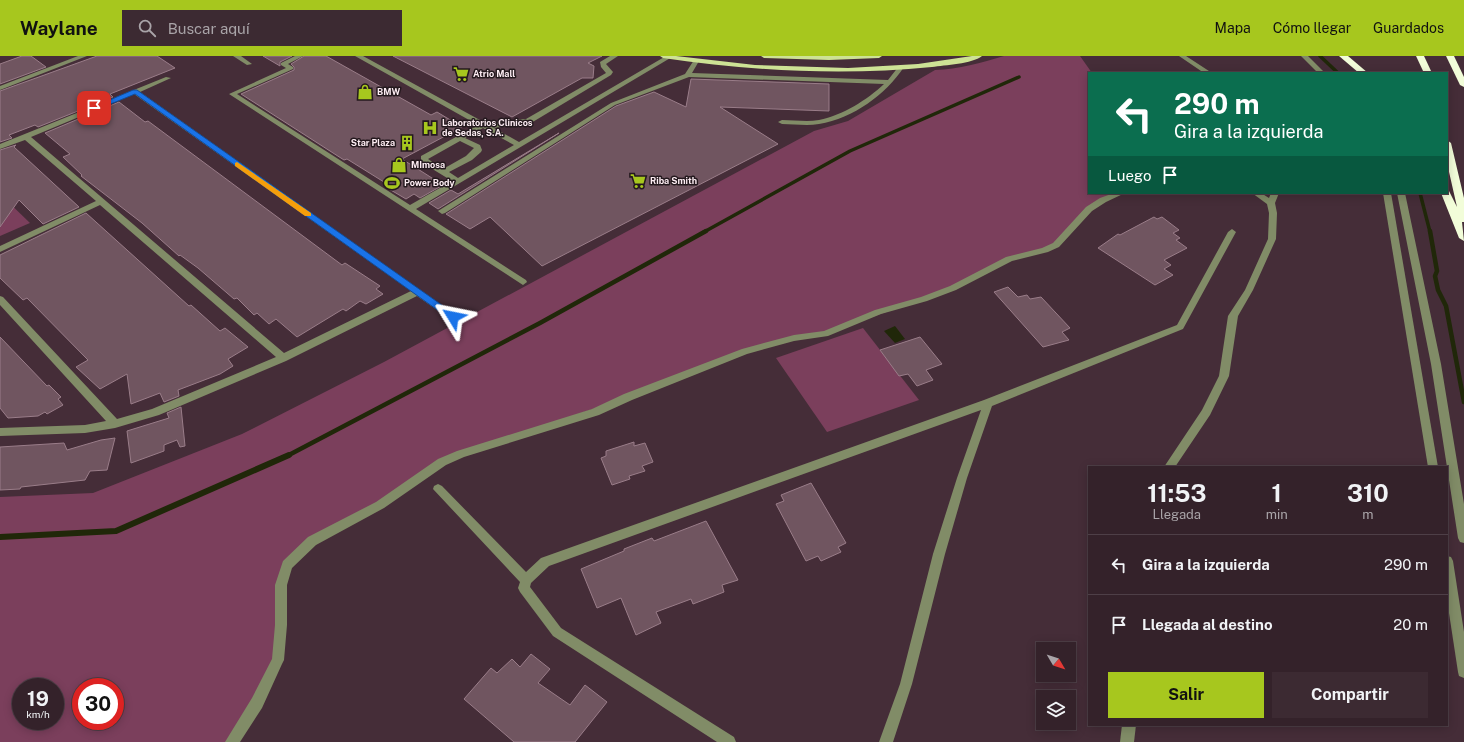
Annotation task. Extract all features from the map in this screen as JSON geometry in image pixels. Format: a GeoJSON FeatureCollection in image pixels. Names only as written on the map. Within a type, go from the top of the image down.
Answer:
{"type":"FeatureCollection","features":[{"type":"Feature","properties":{"kind":"highway"},"geometry":{"type":"LineString","coordinates":[[1343,56],[1363,72]]}},
{"type":"Feature","properties":{"kind":"highway"},"geometry":{"type":"LineString","coordinates":[[1420,56],[1428,72]]}},
{"type":"Feature","properties":{"kind":"highway"},"geometry":{"type":"LineString","coordinates":[[1450,56],[1464,85]]}},
{"type":"Feature","properties":{"kind":"highway"},"geometry":{"type":"LineString","coordinates":[[1448,147],[1464,219]]}},
{"type":"Feature","properties":{"kind":"highway"},"geometry":{"type":"LineString","coordinates":[[1446,194],[1464,238]]}},
{"type":"Feature","properties":{"kind":"main road"},"geometry":{"type":"LineString","coordinates":[[666,56],[696,61],[802,69],[884,69],[953,62],[979,56]]}},
{"type":"Feature","properties":{"kind":"main road"},"geometry":{"type":"LineString","coordinates":[[764,56],[829,58],[879,56],[884,69]]}},
{"type":"Feature","properties":{"kind":"street"},"geometry":{"type":"LineString","coordinates":[[64,56],[71,61]]}},
{"type":"Feature","properties":{"kind":"street"},"geometry":{"type":"LineString","coordinates":[[0,88],[84,56]]}},
{"type":"Feature","properties":{"kind":"street"},"geometry":{"type":"LineString","coordinates":[[236,56],[250,64]]}},
{"type":"Feature","properties":{"kind":"street"},"geometry":{"type":"LineString","coordinates":[[300,56],[283,64],[291,68],[232,94],[523,282]]}},
{"type":"Feature","properties":{"kind":"street"},"geometry":{"type":"LineString","coordinates":[[358,56],[520,145]]}},
{"type":"Feature","properties":{"kind":"street"},"geometry":{"type":"LineString","coordinates":[[458,182],[424,160],[425,157],[459,137],[485,126],[503,122],[528,122],[609,74],[610,72],[602,63],[615,56]]}},
{"type":"Feature","properties":{"kind":"street"},"geometry":{"type":"LineString","coordinates":[[410,210],[598,99],[666,56]]}},
{"type":"Feature","properties":{"kind":"street"},"geometry":{"type":"LineString","coordinates":[[1182,56],[1207,72]]}},
{"type":"Feature","properties":{"kind":"street"},"geometry":{"type":"LineString","coordinates":[[1296,56],[1311,72]]}},
{"type":"Feature","properties":{"kind":"street"},"geometry":{"type":"LineString","coordinates":[[1304,56],[1321,72]]}},
{"type":"Feature","properties":{"kind":"street"},"geometry":{"type":"LineString","coordinates":[[688,75],[696,61]]}},
{"type":"Feature","properties":{"kind":"street"},"geometry":{"type":"LineString","coordinates":[[782,122],[822,121],[858,106],[880,92],[894,79],[901,67]]}},
{"type":"Feature","properties":{"kind":"street"},"geometry":{"type":"LineString","coordinates":[[442,211],[613,104],[688,75],[890,82]]}},
{"type":"Feature","properties":{"kind":"street"},"geometry":{"type":"LineString","coordinates":[[0,148],[168,78]]}},
{"type":"Feature","properties":{"kind":"street"},"geometry":{"type":"LineString","coordinates":[[135,92],[453,317]]}},
{"type":"Feature","properties":{"kind":"street"},"geometry":{"type":"LineString","coordinates":[[580,92],[598,99]]}},
{"type":"Feature","properties":{"kind":"street"},"geometry":{"type":"LineString","coordinates":[[26,137],[283,358]]}},
{"type":"Feature","properties":{"kind":"street"},"geometry":{"type":"LineString","coordinates":[[443,172],[469,158],[478,150],[477,147],[459,137]]}},
{"type":"Feature","properties":{"kind":"street"},"geometry":{"type":"LineString","coordinates":[[232,742],[257,703],[278,660],[282,625],[281,585],[287,565],[312,541],[380,505],[442,462],[461,454],[595,412],[628,397],[745,351],[794,338],[825,334],[878,312],[953,288],[1009,259],[1045,250],[1056,245],[1066,237],[1089,209],[1103,200],[1118,194]]}},
{"type":"Feature","properties":{"kind":"street"},"geometry":{"type":"LineString","coordinates":[[1257,194],[1271,204]]}},
{"type":"Feature","properties":{"kind":"street"},"geometry":{"type":"LineString","coordinates":[[1170,466],[1206,412],[1224,376],[1234,316],[1249,290],[1272,239],[1273,213],[1271,204],[1275,194]]}},
{"type":"Feature","properties":{"kind":"street"},"geometry":{"type":"LineString","coordinates":[[1387,194],[1433,466]]}},
{"type":"Feature","properties":{"kind":"street"},"geometry":{"type":"LineString","coordinates":[[1401,194],[1436,364],[1464,538]]}},
{"type":"Feature","properties":{"kind":"street"},"geometry":{"type":"LineString","coordinates":[[0,249],[101,202]]}},
{"type":"Feature","properties":{"kind":"street"},"geometry":{"type":"LineString","coordinates":[[729,742],[557,632],[524,588],[526,580],[545,562],[988,403],[1180,327],[1232,232]]}},
{"type":"Feature","properties":{"kind":"street"},"geometry":{"type":"LineString","coordinates":[[0,432],[85,429],[115,424],[154,412],[283,358],[417,292]]}},
{"type":"Feature","properties":{"kind":"street"},"geometry":{"type":"LineString","coordinates":[[0,299],[115,424]]}},
{"type":"Feature","properties":{"kind":"street"},"geometry":{"type":"LineString","coordinates":[[886,742],[906,684],[939,554],[962,478],[988,403]]}},
{"type":"Feature","properties":{"kind":"street"},"geometry":{"type":"LineString","coordinates":[[438,489],[526,580]]}},
{"type":"Feature","properties":{"kind":"street"},"geometry":{"type":"LineString","coordinates":[[1448,568],[1464,672]]}},
{"type":"Feature","properties":{"kind":"street"},"geometry":{"type":"LineString","coordinates":[[1127,742],[1129,726]]}},
{"type":"Feature","properties":{"kind":"shaded area"},"geometry":{"type":"Polygon","coordinates":[[[1004,56],[1080,56],[1091,72],[1088,72],[1088,194],[1118,194],[1103,200],[1056,245],[1009,259],[953,288],[825,334],[769,343],[628,397],[461,454],[312,541],[287,565],[278,660],[232,742],[0,742],[0,497],[93,493],[242,434],[384,362],[814,131],[848,121],[935,70],[961,67],[1004,56]]]}},
{"type":"Feature","properties":{"kind":"shaded area"},"geometry":{"type":"Polygon","coordinates":[[[0,194],[30,223],[0,236],[0,194]]]}},
{"type":"Feature","properties":{"kind":"shaded area"},"geometry":{"type":"Polygon","coordinates":[[[895,326],[905,339],[895,343],[884,331],[895,326]]]}},
{"type":"Feature","properties":{"kind":"shaded area"},"geometry":{"type":"Polygon","coordinates":[[[863,328],[919,400],[827,432],[776,358],[863,328]]]}},
{"type":"Feature","properties":{"kind":"building"},"geometry":{"type":"Polygon","coordinates":[[[22,56],[31,56],[46,67],[0,84],[0,64],[22,56]]]}},
{"type":"Feature","properties":{"kind":"building"},"geometry":{"type":"Polygon","coordinates":[[[97,56],[157,56],[175,68],[110,94],[113,97],[38,127],[35,125],[9,135],[12,138],[0,142],[0,91],[97,56]]]}},
{"type":"Feature","properties":{"kind":"building"},"geometry":{"type":"Polygon","coordinates":[[[263,56],[292,56],[280,62],[280,66],[263,56]]]}},
{"type":"Feature","properties":{"kind":"building"},"geometry":{"type":"Polygon","coordinates":[[[304,56],[326,56],[431,115],[437,112],[462,127],[402,159],[443,185],[420,198],[414,194],[406,199],[389,189],[392,187],[347,159],[344,160],[241,94],[294,70],[294,67],[291,64],[304,56]]]}},
{"type":"Feature","properties":{"kind":"building"},"geometry":{"type":"Polygon","coordinates":[[[393,56],[602,56],[588,63],[594,66],[593,78],[582,78],[512,117],[393,56]]]}},
{"type":"Feature","properties":{"kind":"building"},"geometry":{"type":"Polygon","coordinates":[[[691,79],[829,84],[829,111],[720,107],[778,144],[542,266],[490,217],[470,229],[446,214],[616,106],[654,92],[686,107],[691,79]]]}},
{"type":"Feature","properties":{"kind":"building"},"geometry":{"type":"Polygon","coordinates":[[[119,102],[145,122],[148,121],[342,265],[345,263],[380,286],[376,289],[383,294],[366,304],[360,301],[346,311],[343,309],[297,337],[276,319],[269,324],[257,313],[254,315],[237,298],[234,299],[198,268],[180,255],[179,256],[142,223],[81,176],[82,175],[63,157],[70,154],[45,133],[119,102]]]}},
{"type":"Feature","properties":{"kind":"building"},"geometry":{"type":"Polygon","coordinates":[[[559,133],[438,209],[429,203],[451,190],[458,194],[559,133]]]}},
{"type":"Feature","properties":{"kind":"building"},"geometry":{"type":"Polygon","coordinates":[[[16,145],[14,147],[79,207],[43,224],[19,200],[0,227],[0,150],[16,145]]]}},
{"type":"Feature","properties":{"kind":"building"},"geometry":{"type":"Polygon","coordinates":[[[86,213],[189,306],[191,305],[220,331],[225,328],[248,347],[228,359],[233,366],[220,374],[178,390],[179,396],[164,402],[160,393],[131,404],[127,374],[100,389],[76,367],[88,360],[27,298],[23,300],[0,278],[0,255],[86,213]]]}},
{"type":"Feature","properties":{"kind":"building"},"geometry":{"type":"Polygon","coordinates":[[[1154,217],[1157,219],[1162,217],[1179,230],[1173,233],[1180,238],[1176,240],[1187,248],[1164,260],[1171,265],[1164,269],[1173,275],[1155,285],[1098,248],[1118,234],[1120,235],[1154,217]]]}},
{"type":"Feature","properties":{"kind":"building"},"geometry":{"type":"Polygon","coordinates":[[[1008,287],[1018,297],[1027,295],[1030,299],[1041,297],[1070,328],[1062,332],[1069,340],[1043,347],[994,292],[1008,287]]]}},
{"type":"Feature","properties":{"kind":"building"},"geometry":{"type":"Polygon","coordinates":[[[0,337],[47,386],[49,385],[61,397],[58,399],[63,405],[47,414],[45,412],[38,416],[8,418],[0,408],[0,337]]]}},
{"type":"Feature","properties":{"kind":"building"},"geometry":{"type":"Polygon","coordinates":[[[920,337],[942,364],[926,370],[933,380],[917,386],[908,374],[899,376],[880,350],[920,337]]]}},
{"type":"Feature","properties":{"kind":"building"},"geometry":{"type":"Polygon","coordinates":[[[181,407],[185,446],[180,447],[177,440],[164,445],[164,451],[131,463],[127,431],[169,418],[167,413],[181,407]]]}},
{"type":"Feature","properties":{"kind":"building"},"geometry":{"type":"Polygon","coordinates":[[[115,438],[107,470],[90,471],[85,480],[21,487],[20,489],[0,490],[0,447],[64,443],[67,450],[101,440],[115,438]]]}},
{"type":"Feature","properties":{"kind":"building"},"geometry":{"type":"Polygon","coordinates":[[[634,442],[634,446],[645,443],[653,462],[642,466],[645,471],[629,476],[630,479],[612,485],[601,458],[606,456],[606,451],[634,442]]]}},
{"type":"Feature","properties":{"kind":"building"},"geometry":{"type":"Polygon","coordinates":[[[811,483],[846,543],[838,547],[841,552],[821,561],[818,556],[806,561],[776,504],[784,501],[781,495],[811,483]]]}},
{"type":"Feature","properties":{"kind":"building"},"geometry":{"type":"Polygon","coordinates":[[[706,521],[738,580],[722,585],[724,592],[693,604],[691,599],[656,612],[661,623],[636,635],[621,598],[597,608],[581,569],[652,538],[654,541],[706,521]]]}},
{"type":"Feature","properties":{"kind":"building"},"geometry":{"type":"Polygon","coordinates":[[[531,654],[550,669],[538,683],[570,705],[585,685],[607,702],[575,742],[514,742],[464,699],[491,668],[497,673],[512,659],[520,667],[531,654]]]}},
{"type":"Feature","properties":{"kind":"waterway"},"geometry":{"type":"LineString","coordinates":[[1320,56],[1337,72]]}},
{"type":"Feature","properties":{"kind":"waterway"},"geometry":{"type":"LineString","coordinates":[[704,232],[850,151],[1019,77]]}},
{"type":"Feature","properties":{"kind":"waterway"},"geometry":{"type":"LineString","coordinates":[[1420,194],[1430,232]]}},
{"type":"Feature","properties":{"kind":"waterway"},"geometry":{"type":"LineString","coordinates":[[288,455],[540,323],[706,231]]}},
{"type":"Feature","properties":{"kind":"waterway"},"geometry":{"type":"LineString","coordinates":[[1430,231],[1437,271],[1435,276],[1438,290],[1446,306],[1464,402]]}},
{"type":"Feature","properties":{"kind":"waterway"},"geometry":{"type":"LineString","coordinates":[[0,537],[116,531],[288,455]]}},
{"type":"Feature","properties":{"kind":"slow traffic"},"geometry":{"type":"LineString","coordinates":[[237,164],[308,214]]}},
{"type":"Feature","properties":{"kind":"place","name":"Atrio Mall"},"geometry":{"type":"Point","coordinates":[461,74]}},
{"type":"Feature","properties":{"kind":"place","name":"BMW"},"geometry":{"type":"Point","coordinates":[365,92]}},
{"type":"Feature","properties":{"kind":"place","name":"Laboratorios Clinicos de Sedas, S.A."},"geometry":{"type":"Point","coordinates":[430,128]}},
{"type":"Feature","properties":{"kind":"place","name":"Star Plaza"},"geometry":{"type":"Point","coordinates":[407,143]}},
{"type":"Feature","properties":{"kind":"place","name":"MImosa"},"geometry":{"type":"Point","coordinates":[399,165]}},
{"type":"Feature","properties":{"kind":"place","name":"Riba Smith"},"geometry":{"type":"Point","coordinates":[638,181]}},
{"type":"Feature","properties":{"kind":"place","name":"Power Body"},"geometry":{"type":"Point","coordinates":[392,183]}},
{"type":"Feature","properties":{"kind":"route"},"geometry":{"type":"LineString","coordinates":[[94,108],[135,92],[453,317]]}}]}
